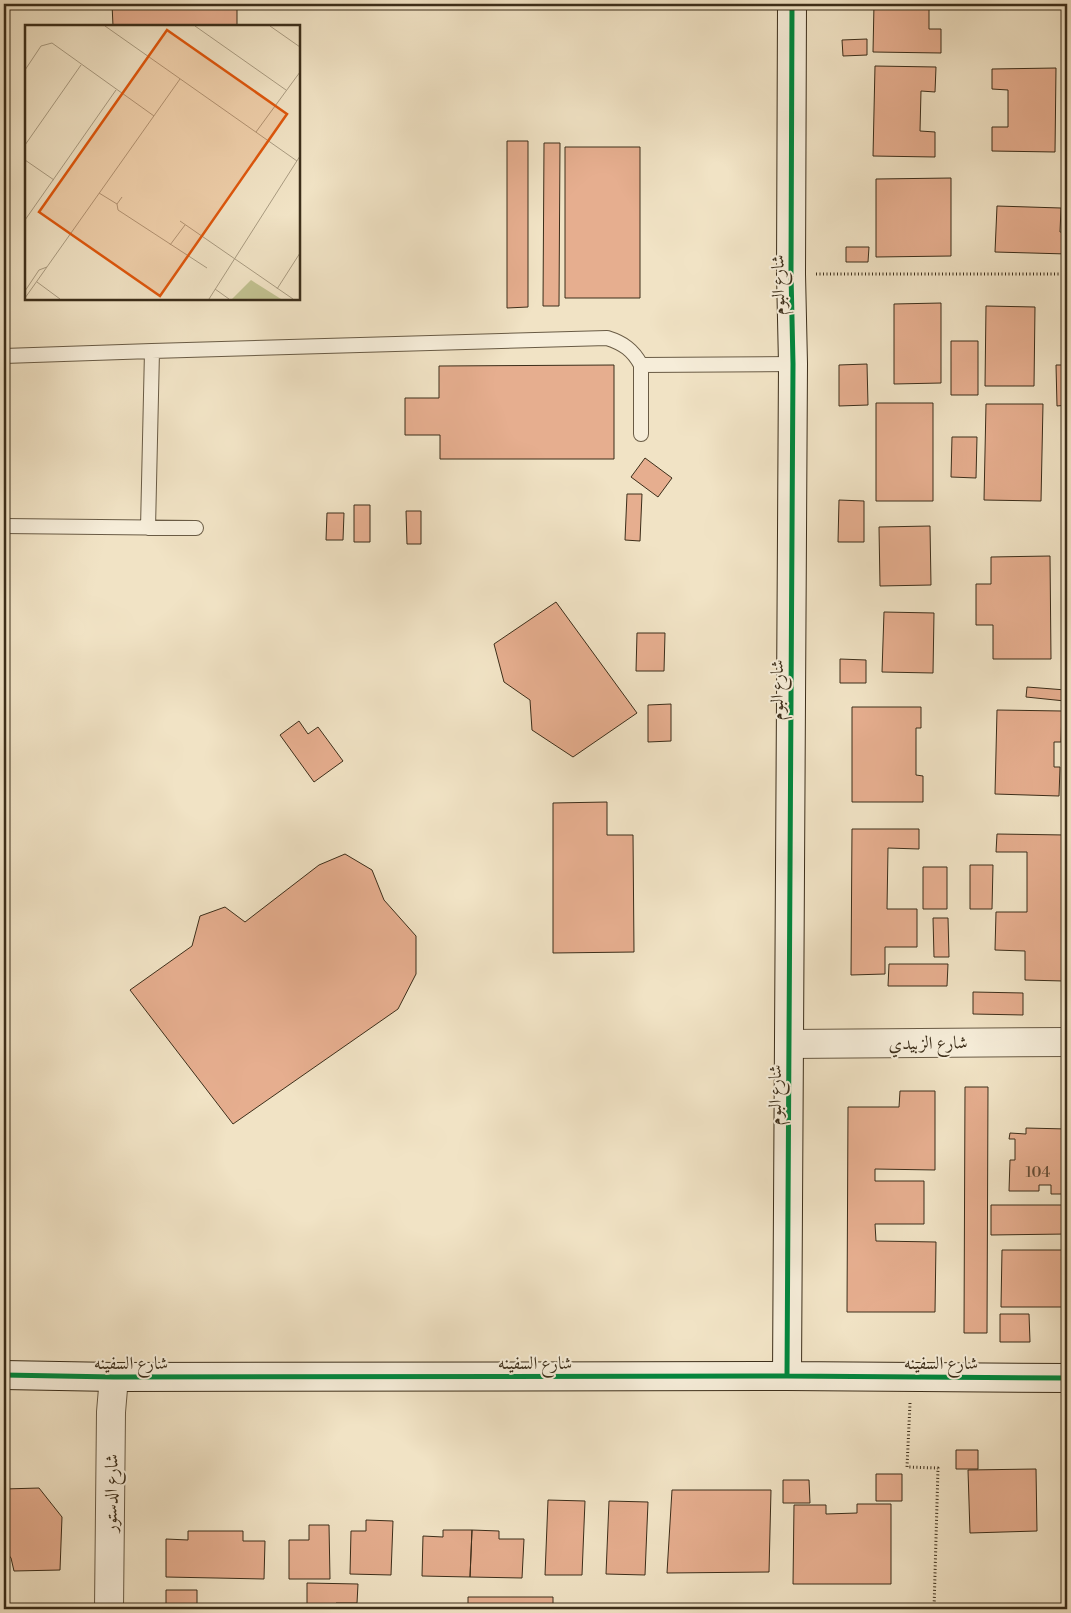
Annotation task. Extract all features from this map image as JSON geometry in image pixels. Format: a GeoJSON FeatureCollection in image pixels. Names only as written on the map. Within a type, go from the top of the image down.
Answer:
{"type":"FeatureCollection","features":[{"type":"Feature","properties":{"kind":"street","name":"شارع البوم"},"geometry":{"type":"LineString","coordinates":[[787,1376],[792,4]]}},
{"type":"Feature","properties":{"kind":"street","name":"شارع الزبيدي"},"geometry":{"type":"LineString","coordinates":[[788,1044],[1067,1042]]}},
{"type":"Feature","properties":{"kind":"street","name":"شارع السفينه"},"geometry":{"type":"LineString","coordinates":[[4,1375],[114,1377],[787,1376],[1067,1378]]}},
{"type":"Feature","properties":{"kind":"street","name":"شارع الدستور"},"geometry":{"type":"LineString","coordinates":[[110,1609],[111,1412],[114,1377]]}},
{"type":"Feature","properties":{"kind":"lane"},"geometry":{"type":"LineString","coordinates":[[4,356],[607,338],[627,347],[636,355],[641,365],[641,434]]}},
{"type":"Feature","properties":{"kind":"lane"},"geometry":{"type":"LineString","coordinates":[[148,528],[152,351]]}},
{"type":"Feature","properties":{"kind":"lane"},"geometry":{"type":"LineString","coordinates":[[641,365],[792,364]]}},
{"type":"Feature","properties":{"kind":"lane"},"geometry":{"type":"LineString","coordinates":[[4,526],[196,528]]}},
{"type":"Feature","properties":{"kind":"path"},"geometry":{"type":"LineString","coordinates":[[791,274],[1067,274]]}},
{"type":"Feature","properties":{"kind":"path"},"geometry":{"type":"LineString","coordinates":[[910,1377],[907,1467],[938,1468],[934,1609]]}},
{"type":"Feature","properties":{"kind":"building"},"geometry":{"type":"Polygon","coordinates":[[[112,4],[237,4],[237,25],[113,25],[112,4]]]}},
{"type":"Feature","properties":{"kind":"building"},"geometry":{"type":"Polygon","coordinates":[[[874,4],[929,4],[929,29],[941,29],[941,53],[873,52],[874,4]]]}},
{"type":"Feature","properties":{"kind":"building"},"geometry":{"type":"Polygon","coordinates":[[[867,39],[867,55],[843,56],[842,40],[867,39]]]}},
{"type":"Feature","properties":{"kind":"building"},"geometry":{"type":"Polygon","coordinates":[[[875,66],[936,67],[935,92],[921,91],[920,131],[935,132],[935,157],[873,156],[875,66]]]}},
{"type":"Feature","properties":{"kind":"building"},"geometry":{"type":"Polygon","coordinates":[[[1056,68],[1055,152],[992,151],[992,127],[1008,127],[1008,90],[992,89],[992,69],[1056,68]]]}},
{"type":"Feature","properties":{"kind":"building"},"geometry":{"type":"Polygon","coordinates":[[[507,141],[528,141],[528,307],[507,308],[507,141]]]}},
{"type":"Feature","properties":{"kind":"building"},"geometry":{"type":"Polygon","coordinates":[[[544,143],[560,143],[559,306],[543,306],[544,143]]]}},
{"type":"Feature","properties":{"kind":"building"},"geometry":{"type":"Polygon","coordinates":[[[565,147],[640,147],[640,298],[565,298],[565,147]]]}},
{"type":"Feature","properties":{"kind":"building"},"geometry":{"type":"Polygon","coordinates":[[[951,178],[951,256],[876,257],[876,179],[951,178]]]}},
{"type":"Feature","properties":{"kind":"building"},"geometry":{"type":"Polygon","coordinates":[[[997,206],[1061,208],[1060,232],[1067,233],[1067,254],[995,252],[997,206]]]}},
{"type":"Feature","properties":{"kind":"building"},"geometry":{"type":"Polygon","coordinates":[[[846,247],[869,247],[868,262],[846,262],[846,247]]]}},
{"type":"Feature","properties":{"kind":"building"},"geometry":{"type":"Polygon","coordinates":[[[941,303],[941,383],[894,384],[894,304],[941,303]]]}},
{"type":"Feature","properties":{"kind":"building"},"geometry":{"type":"Polygon","coordinates":[[[986,306],[1035,307],[1034,386],[985,386],[986,306]]]}},
{"type":"Feature","properties":{"kind":"building"},"geometry":{"type":"Polygon","coordinates":[[[951,341],[978,341],[978,395],[951,395],[951,341]]]}},
{"type":"Feature","properties":{"kind":"building"},"geometry":{"type":"Polygon","coordinates":[[[867,364],[868,405],[839,406],[839,365],[867,364]]]}},
{"type":"Feature","properties":{"kind":"building"},"geometry":{"type":"Polygon","coordinates":[[[614,365],[614,459],[440,459],[440,435],[405,435],[405,398],[439,398],[439,366],[614,365]]]}},
{"type":"Feature","properties":{"kind":"building"},"geometry":{"type":"Polygon","coordinates":[[[1056,365],[1067,365],[1067,405],[1057,406],[1056,365]]]}},
{"type":"Feature","properties":{"kind":"building"},"geometry":{"type":"Polygon","coordinates":[[[876,403],[933,403],[933,501],[876,501],[876,403]]]}},
{"type":"Feature","properties":{"kind":"building"},"geometry":{"type":"Polygon","coordinates":[[[986,404],[1043,404],[1041,501],[984,500],[986,404]]]}},
{"type":"Feature","properties":{"kind":"building"},"geometry":{"type":"Polygon","coordinates":[[[952,437],[977,437],[976,478],[951,477],[952,437]]]}},
{"type":"Feature","properties":{"kind":"building"},"geometry":{"type":"Polygon","coordinates":[[[645,458],[672,478],[658,497],[631,477],[645,458]]]}},
{"type":"Feature","properties":{"kind":"building"},"geometry":{"type":"Polygon","coordinates":[[[627,494],[642,494],[640,541],[625,540],[627,494]]]}},
{"type":"Feature","properties":{"kind":"building"},"geometry":{"type":"Polygon","coordinates":[[[839,500],[864,501],[864,542],[838,542],[839,500]]]}},
{"type":"Feature","properties":{"kind":"building"},"geometry":{"type":"Polygon","coordinates":[[[354,505],[370,505],[370,542],[354,542],[354,505]]]}},
{"type":"Feature","properties":{"kind":"building"},"geometry":{"type":"Polygon","coordinates":[[[406,511],[421,511],[421,544],[407,544],[406,511]]]}},
{"type":"Feature","properties":{"kind":"building"},"geometry":{"type":"Polygon","coordinates":[[[327,513],[344,513],[343,540],[326,540],[327,513]]]}},
{"type":"Feature","properties":{"kind":"building"},"geometry":{"type":"Polygon","coordinates":[[[930,526],[931,585],[880,586],[879,527],[930,526]]]}},
{"type":"Feature","properties":{"kind":"building"},"geometry":{"type":"Polygon","coordinates":[[[1050,556],[1051,659],[993,659],[993,625],[976,625],[976,584],[991,584],[991,557],[1050,556]]]}},
{"type":"Feature","properties":{"kind":"building"},"geometry":{"type":"Polygon","coordinates":[[[556,602],[637,713],[573,757],[532,730],[530,700],[504,682],[494,644],[556,602]]]}},
{"type":"Feature","properties":{"kind":"building"},"geometry":{"type":"Polygon","coordinates":[[[884,612],[934,613],[933,673],[882,672],[884,612]]]}},
{"type":"Feature","properties":{"kind":"building"},"geometry":{"type":"Polygon","coordinates":[[[637,633],[665,633],[664,671],[636,671],[637,633]]]}},
{"type":"Feature","properties":{"kind":"building"},"geometry":{"type":"Polygon","coordinates":[[[840,659],[866,660],[866,683],[840,683],[840,659]]]}},
{"type":"Feature","properties":{"kind":"building"},"geometry":{"type":"Polygon","coordinates":[[[1027,687],[1066,690],[1065,701],[1026,697],[1027,687]]]}},
{"type":"Feature","properties":{"kind":"building"},"geometry":{"type":"Polygon","coordinates":[[[671,704],[671,741],[648,742],[648,705],[671,704]]]}},
{"type":"Feature","properties":{"kind":"building"},"geometry":{"type":"Polygon","coordinates":[[[852,707],[921,707],[921,728],[916,728],[916,775],[923,776],[923,802],[852,802],[852,707]]]}},
{"type":"Feature","properties":{"kind":"building"},"geometry":{"type":"Polygon","coordinates":[[[997,710],[1062,711],[1061,742],[1054,742],[1054,767],[1060,767],[1059,796],[995,794],[997,710]]]}},
{"type":"Feature","properties":{"kind":"building"},"geometry":{"type":"Polygon","coordinates":[[[299,721],[308,734],[318,727],[343,761],[314,782],[280,735],[299,721]]]}},
{"type":"Feature","properties":{"kind":"building"},"geometry":{"type":"Polygon","coordinates":[[[607,802],[607,835],[633,835],[634,952],[553,953],[553,803],[607,802]]]}},
{"type":"Feature","properties":{"kind":"building"},"geometry":{"type":"Polygon","coordinates":[[[852,829],[919,829],[919,849],[888,848],[887,909],[917,909],[917,947],[885,947],[885,974],[851,975],[852,829]]]}},
{"type":"Feature","properties":{"kind":"building"},"geometry":{"type":"Polygon","coordinates":[[[997,834],[1065,835],[1063,981],[1025,980],[1025,951],[995,950],[996,912],[1027,912],[1027,852],[996,852],[997,834]]]}},
{"type":"Feature","properties":{"kind":"building"},"geometry":{"type":"Polygon","coordinates":[[[345,854],[372,870],[384,900],[416,936],[416,974],[398,1009],[233,1124],[130,990],[192,946],[200,916],[225,907],[245,922],[319,865],[345,854]]]}},
{"type":"Feature","properties":{"kind":"building"},"geometry":{"type":"Polygon","coordinates":[[[970,865],[993,865],[992,909],[970,909],[970,865]]]}},
{"type":"Feature","properties":{"kind":"building"},"geometry":{"type":"Polygon","coordinates":[[[923,867],[947,867],[947,909],[923,909],[923,867]]]}},
{"type":"Feature","properties":{"kind":"building"},"geometry":{"type":"Polygon","coordinates":[[[933,918],[948,918],[949,957],[934,957],[933,918]]]}},
{"type":"Feature","properties":{"kind":"building"},"geometry":{"type":"Polygon","coordinates":[[[889,964],[948,964],[947,986],[888,986],[889,964]]]}},
{"type":"Feature","properties":{"kind":"building"},"geometry":{"type":"Polygon","coordinates":[[[973,992],[1023,993],[1023,1015],[973,1014],[973,992]]]}},
{"type":"Feature","properties":{"kind":"building"},"geometry":{"type":"Polygon","coordinates":[[[965,1087],[988,1087],[987,1333],[964,1333],[965,1087]]]}},
{"type":"Feature","properties":{"kind":"building"},"geometry":{"type":"Polygon","coordinates":[[[900,1091],[935,1091],[935,1170],[875,1169],[875,1181],[924,1181],[924,1224],[875,1224],[876,1241],[936,1242],[935,1312],[847,1312],[848,1107],[899,1107],[900,1091]]]}},
{"type":"Feature","properties":{"kind":"building"},"geometry":{"type":"Polygon","coordinates":[[[1026,1128],[1067,1129],[1067,1194],[1051,1194],[1051,1185],[1039,1185],[1039,1191],[1009,1191],[1010,1160],[1015,1160],[1015,1139],[1009,1139],[1010,1133],[1026,1134],[1026,1128]]]}},
{"type":"Feature","properties":{"kind":"building"},"geometry":{"type":"Polygon","coordinates":[[[991,1205],[1067,1205],[1067,1234],[991,1235],[991,1205]]]}},
{"type":"Feature","properties":{"kind":"building"},"geometry":{"type":"Polygon","coordinates":[[[1002,1250],[1067,1250],[1067,1307],[1001,1307],[1002,1250]]]}},
{"type":"Feature","properties":{"kind":"building"},"geometry":{"type":"Polygon","coordinates":[[[1000,1314],[1029,1314],[1030,1342],[1000,1342],[1000,1314]]]}},
{"type":"Feature","properties":{"kind":"building"},"geometry":{"type":"Polygon","coordinates":[[[956,1450],[978,1450],[978,1469],[956,1469],[956,1450]]]}},
{"type":"Feature","properties":{"kind":"building"},"geometry":{"type":"Polygon","coordinates":[[[1036,1469],[1037,1531],[970,1533],[968,1470],[1036,1469]]]}},
{"type":"Feature","properties":{"kind":"building"},"geometry":{"type":"Polygon","coordinates":[[[876,1474],[902,1474],[902,1501],[876,1501],[876,1474]]]}},
{"type":"Feature","properties":{"kind":"building"},"geometry":{"type":"Polygon","coordinates":[[[783,1480],[809,1480],[810,1503],[783,1503],[783,1480]]]}},
{"type":"Feature","properties":{"kind":"building"},"geometry":{"type":"Polygon","coordinates":[[[39,1488],[62,1517],[60,1570],[14,1571],[11,1558],[4,1549],[4,1489],[39,1488]]]}},
{"type":"Feature","properties":{"kind":"building"},"geometry":{"type":"Polygon","coordinates":[[[672,1490],[771,1490],[769,1572],[667,1573],[672,1490]]]}},
{"type":"Feature","properties":{"kind":"building"},"geometry":{"type":"Polygon","coordinates":[[[548,1500],[585,1501],[582,1575],[545,1575],[548,1500]]]}},
{"type":"Feature","properties":{"kind":"building"},"geometry":{"type":"Polygon","coordinates":[[[609,1501],[648,1502],[645,1575],[606,1574],[609,1501]]]}},
{"type":"Feature","properties":{"kind":"building"},"geometry":{"type":"Polygon","coordinates":[[[857,1504],[891,1504],[891,1584],[793,1584],[794,1505],[826,1505],[826,1514],[857,1513],[857,1504]]]}},
{"type":"Feature","properties":{"kind":"building"},"geometry":{"type":"Polygon","coordinates":[[[366,1520],[393,1521],[391,1575],[350,1574],[351,1531],[366,1531],[366,1520]]]}},
{"type":"Feature","properties":{"kind":"building"},"geometry":{"type":"Polygon","coordinates":[[[309,1525],[329,1525],[330,1579],[289,1579],[289,1540],[309,1540],[309,1525]]]}},
{"type":"Feature","properties":{"kind":"building"},"geometry":{"type":"Polygon","coordinates":[[[443,1530],[472,1530],[470,1577],[422,1576],[423,1536],[443,1537],[443,1530]]]}},
{"type":"Feature","properties":{"kind":"building"},"geometry":{"type":"Polygon","coordinates":[[[472,1530],[499,1531],[499,1539],[524,1539],[522,1578],[470,1577],[472,1530]]]}},
{"type":"Feature","properties":{"kind":"building"},"geometry":{"type":"Polygon","coordinates":[[[188,1531],[243,1531],[243,1541],[265,1541],[264,1579],[166,1577],[166,1539],[188,1540],[188,1531]]]}},
{"type":"Feature","properties":{"kind":"building"},"geometry":{"type":"Polygon","coordinates":[[[307,1583],[358,1584],[357,1603],[336,1603],[335,1609],[307,1609],[307,1583]]]}},
{"type":"Feature","properties":{"kind":"building"},"geometry":{"type":"Polygon","coordinates":[[[166,1590],[197,1590],[197,1609],[166,1609],[166,1590]]]}},
{"type":"Feature","properties":{"kind":"building"},"geometry":{"type":"Polygon","coordinates":[[[468,1597],[553,1597],[553,1609],[468,1609],[468,1597]]]}},
{"type":"Feature","properties":{"kind":"building"},"geometry":{"type":"Polygon","coordinates":[[[668,1607],[708,1608],[708,1609],[668,1609],[668,1607]]]}},
{"type":"Feature","properties":{"kind":"building"},"geometry":{"type":"Polygon","coordinates":[[[769,1608],[769,1609],[729,1609],[769,1608]]]}},
{"type":"Feature","properties":{"kind":"cycle path"},"geometry":{"type":"LineString","coordinates":[[787,1376],[793,364],[791,274],[792,4]]}},
{"type":"Feature","properties":{"kind":"cycle path"},"geometry":{"type":"LineString","coordinates":[[4,1375],[114,1377],[787,1376],[1067,1378]]}}]}
